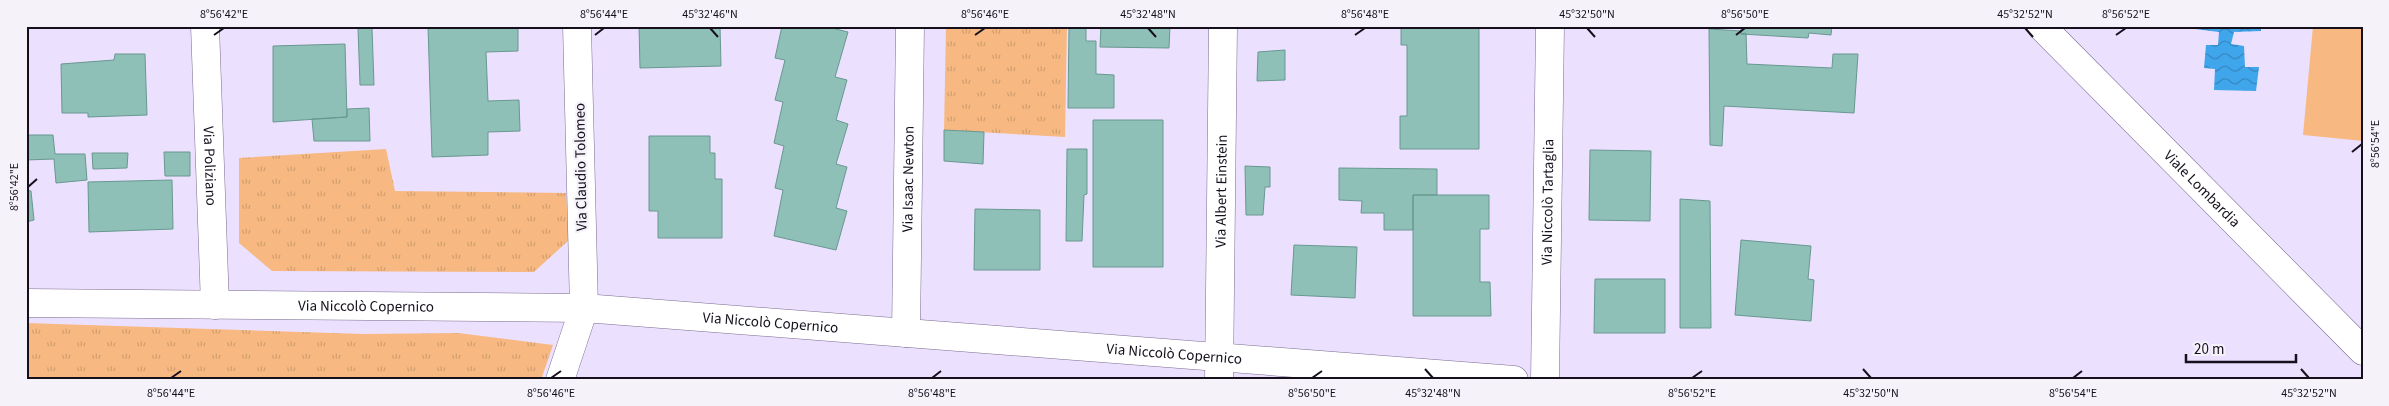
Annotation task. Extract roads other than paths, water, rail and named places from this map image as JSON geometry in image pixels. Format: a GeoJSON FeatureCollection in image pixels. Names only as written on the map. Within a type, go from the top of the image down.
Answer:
{"type":"FeatureCollection","features":[{"type":"Feature","properties":{"kind":"street","name":"Via Poliziano"},"geometry":{"type":"LineString","coordinates":[[205,26],[215,305]]}},
{"type":"Feature","properties":{"kind":"street","name":"Via Claudio Tolomeo"},"geometry":{"type":"LineString","coordinates":[[560,380],[584,308],[577,26]]}},
{"type":"Feature","properties":{"kind":"street","name":"Via Isaac Newton"},"geometry":{"type":"LineString","coordinates":[[906,332],[910,26]]}},
{"type":"Feature","properties":{"kind":"street","name":"Via Albert Einstein"},"geometry":{"type":"LineString","coordinates":[[1219,368],[1223,26]]}},
{"type":"Feature","properties":{"kind":"street","name":"Via Niccolò Tartaglia"},"geometry":{"type":"LineString","coordinates":[[1545,380],[1550,26]]}},
{"type":"Feature","properties":{"kind":"street","name":"Viale Lombardia"},"geometry":{"type":"LineString","coordinates":[[2041,26],[2363,351]]}},
{"type":"Feature","properties":{"kind":"street","name":"Via Niccolò Copernico"},"geometry":{"type":"LineString","coordinates":[[26,303],[584,308],[906,332],[1219,368],[1514,380]]}},
{"type":"Feature","properties":{"kind":"water"},"geometry":{"type":"Polygon","coordinates":[[[2171,26],[2261,26],[2261,31],[2234,32],[2231,44],[2244,46],[2245,67],[2259,67],[2256,91],[2214,90],[2215,69],[2204,68],[2206,45],[2218,45],[2219,32],[2171,26]]]}}]}
